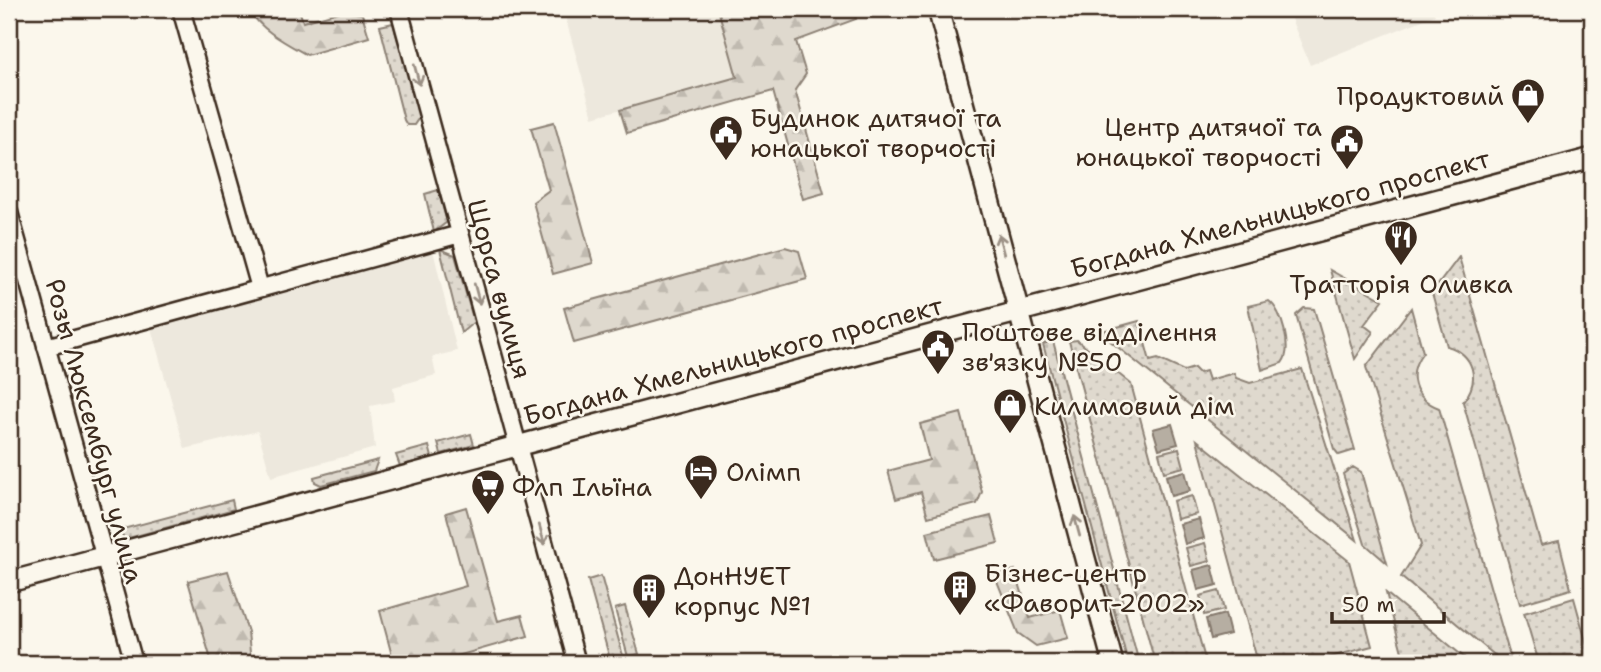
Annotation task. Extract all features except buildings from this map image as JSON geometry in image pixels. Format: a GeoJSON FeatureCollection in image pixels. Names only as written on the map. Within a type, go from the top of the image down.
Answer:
{"type":"FeatureCollection","features":[{"type":"Feature","properties":{"kind":"main road"},"geometry":{"type":"LineString","coordinates":[[938,9],[1113,663]]}},
{"type":"Feature","properties":{"kind":"main road","name":"Богдана Хмельницького проспект"},"geometry":{"type":"LineString","coordinates":[[9,582],[1592,158]]}},
{"type":"Feature","properties":{"kind":"street"},"geometry":{"type":"LineString","coordinates":[[181,9],[260,288]]}},
{"type":"Feature","properties":{"kind":"street","name":"Щорса вулиця"},"geometry":{"type":"LineString","coordinates":[[399,9],[577,663]]}},
{"type":"Feature","properties":{"kind":"street","name":"Розы Люксембург улица"},"geometry":{"type":"LineString","coordinates":[[9,212],[134,663]]}},
{"type":"Feature","properties":{"kind":"street"},"geometry":{"type":"LineString","coordinates":[[47,346],[460,234]]}},
{"type":"Feature","properties":{"kind":"shaded area"},"geometry":{"type":"Polygon","coordinates":[[[563,9],[718,9],[737,77],[593,117],[563,9]]]}},
{"type":"Feature","properties":{"kind":"shaded area"},"geometry":{"type":"Polygon","coordinates":[[[1287,9],[1432,9],[1435,15],[1310,65],[1287,9]]]}},
{"type":"Feature","properties":{"kind":"shaded area"},"geometry":{"type":"Polygon","coordinates":[[[432,246],[457,351],[432,357],[436,375],[393,387],[395,401],[370,406],[375,448],[271,477],[258,431],[185,449],[151,328],[432,246]]]}},
{"type":"Feature","properties":{"kind":"shaded area"},"geometry":{"type":"Polygon","coordinates":[[[1172,424],[1178,444],[1159,449],[1153,429],[1172,424]]]}},
{"type":"Feature","properties":{"kind":"shaded area"},"geometry":{"type":"Polygon","coordinates":[[[1185,471],[1190,491],[1171,496],[1166,476],[1185,471]]]}},
{"type":"Feature","properties":{"kind":"shaded area"},"geometry":{"type":"Polygon","coordinates":[[[1199,519],[1204,538],[1185,544],[1180,524],[1199,519]]]}},
{"type":"Feature","properties":{"kind":"shaded area"},"geometry":{"type":"Polygon","coordinates":[[[1212,565],[1217,585],[1198,590],[1193,570],[1212,565]]]}},
{"type":"Feature","properties":{"kind":"shaded area"},"geometry":{"type":"Polygon","coordinates":[[[1225,614],[1230,634],[1211,639],[1206,619],[1225,614]]]}},
{"type":"Feature","properties":{"kind":"green space"},"geometry":{"type":"Polygon","coordinates":[[[248,9],[257,9],[259,13],[274,9],[299,9],[303,22],[342,11],[362,14],[369,37],[307,55],[267,30],[248,9]]]}},
{"type":"Feature","properties":{"kind":"green space"},"geometry":{"type":"Polygon","coordinates":[[[718,9],[853,9],[856,19],[796,41],[806,74],[795,90],[824,193],[803,199],[773,91],[627,133],[620,110],[737,77],[718,9]]]}},
{"type":"Feature","properties":{"kind":"green space"},"geometry":{"type":"Polygon","coordinates":[[[393,23],[420,116],[414,125],[407,125],[404,120],[380,26],[393,23]]]}},
{"type":"Feature","properties":{"kind":"green space"},"geometry":{"type":"Polygon","coordinates":[[[554,122],[593,263],[553,274],[533,202],[549,190],[531,128],[554,122]]]}},
{"type":"Feature","properties":{"kind":"green space"},"geometry":{"type":"Polygon","coordinates":[[[438,190],[447,222],[434,232],[425,194],[438,190]]]}},
{"type":"Feature","properties":{"kind":"green space"},"geometry":{"type":"Polygon","coordinates":[[[785,247],[799,251],[807,279],[574,343],[564,308],[785,247]]]}},
{"type":"Feature","properties":{"kind":"green space"},"geometry":{"type":"Polygon","coordinates":[[[440,249],[455,255],[474,322],[461,333],[440,249]]]}},
{"type":"Feature","properties":{"kind":"green space"},"geometry":{"type":"Polygon","coordinates":[[[1459,257],[1541,545],[1559,541],[1571,589],[1520,604],[1463,402],[1472,385],[1472,369],[1463,355],[1447,346],[1432,293],[1459,257]]]}},
{"type":"Feature","properties":{"kind":"green space"},"geometry":{"type":"Polygon","coordinates":[[[1330,270],[1383,300],[1364,325],[1373,332],[1355,359],[1330,270]]]}},
{"type":"Feature","properties":{"kind":"green space"},"geometry":{"type":"Polygon","coordinates":[[[1269,301],[1282,321],[1286,349],[1282,363],[1262,370],[1248,306],[1269,301]]]}},
{"type":"Feature","properties":{"kind":"green space"},"geometry":{"type":"Polygon","coordinates":[[[1304,308],[1314,309],[1355,450],[1339,455],[1334,449],[1296,315],[1304,308]]]}},
{"type":"Feature","properties":{"kind":"green space"},"geometry":{"type":"Polygon","coordinates":[[[1411,308],[1423,352],[1415,369],[1415,384],[1423,398],[1439,408],[1512,663],[1504,663],[1401,577],[1421,545],[1366,367],[1411,308]]]}},
{"type":"Feature","properties":{"kind":"green space"},"geometry":{"type":"Polygon","coordinates":[[[1139,321],[1150,361],[1158,359],[1184,371],[1194,368],[1199,373],[1206,371],[1209,380],[1234,373],[1236,378],[1250,383],[1302,369],[1357,540],[1099,332],[1139,321]]]}},
{"type":"Feature","properties":{"kind":"green space"},"geometry":{"type":"Polygon","coordinates":[[[1077,340],[1131,384],[1206,663],[1155,663],[1069,341],[1077,340]]]}},
{"type":"Feature","properties":{"kind":"green space"},"geometry":{"type":"Polygon","coordinates":[[[1053,341],[1139,663],[1128,663],[1043,344],[1053,341]]]}},
{"type":"Feature","properties":{"kind":"green space"},"geometry":{"type":"Polygon","coordinates":[[[961,413],[982,492],[977,504],[928,517],[921,492],[896,499],[888,471],[929,460],[920,424],[961,413]]]}},
{"type":"Feature","properties":{"kind":"green space"},"geometry":{"type":"Polygon","coordinates":[[[471,434],[474,445],[441,454],[438,443],[471,434]]]}},
{"type":"Feature","properties":{"kind":"green space"},"geometry":{"type":"Polygon","coordinates":[[[1197,440],[1349,561],[1372,646],[1308,663],[1258,663],[1197,440]]]}},
{"type":"Feature","properties":{"kind":"green space"},"geometry":{"type":"Polygon","coordinates":[[[429,446],[432,457],[400,466],[396,455],[429,446]]]}},
{"type":"Feature","properties":{"kind":"green space"},"geometry":{"type":"Polygon","coordinates":[[[1179,448],[1184,467],[1164,472],[1159,453],[1179,448]]]}},
{"type":"Feature","properties":{"kind":"green space"},"geometry":{"type":"Polygon","coordinates":[[[378,460],[374,471],[321,485],[315,482],[314,477],[378,460]]]}},
{"type":"Feature","properties":{"kind":"green space"},"geometry":{"type":"Polygon","coordinates":[[[1353,467],[1361,472],[1387,563],[1365,544],[1343,474],[1353,467]]]}},
{"type":"Feature","properties":{"kind":"green space"},"geometry":{"type":"Polygon","coordinates":[[[1192,496],[1197,514],[1177,519],[1173,501],[1192,496]]]}},
{"type":"Feature","properties":{"kind":"green space"},"geometry":{"type":"Polygon","coordinates":[[[232,500],[234,509],[125,539],[119,530],[232,500]]]}},
{"type":"Feature","properties":{"kind":"green space"},"geometry":{"type":"Polygon","coordinates":[[[466,507],[498,621],[522,615],[528,636],[450,658],[451,663],[394,663],[380,611],[466,586],[446,513],[466,507]]]}},
{"type":"Feature","properties":{"kind":"green space"},"geometry":{"type":"Polygon","coordinates":[[[991,516],[998,543],[934,559],[927,532],[991,516]]]}},
{"type":"Feature","properties":{"kind":"green space"},"geometry":{"type":"Polygon","coordinates":[[[1205,543],[1210,561],[1191,566],[1186,548],[1205,543]]]}},
{"type":"Feature","properties":{"kind":"green space"},"geometry":{"type":"Polygon","coordinates":[[[1015,570],[1030,618],[1060,610],[1068,638],[1036,646],[1018,633],[995,576],[1015,570]]]}},
{"type":"Feature","properties":{"kind":"green space"},"geometry":{"type":"Polygon","coordinates":[[[228,571],[248,632],[251,663],[212,663],[188,581],[228,571]]]}},
{"type":"Feature","properties":{"kind":"green space"},"geometry":{"type":"Polygon","coordinates":[[[601,576],[625,663],[611,663],[588,580],[601,576]]]}},
{"type":"Feature","properties":{"kind":"green space"},"geometry":{"type":"Polygon","coordinates":[[[1219,591],[1224,610],[1204,615],[1200,596],[1219,591]]]}},
{"type":"Feature","properties":{"kind":"green space"},"geometry":{"type":"Polygon","coordinates":[[[1386,593],[1465,658],[1444,663],[1405,663],[1386,593]]]}},
{"type":"Feature","properties":{"kind":"green space"},"geometry":{"type":"Polygon","coordinates":[[[1574,598],[1592,663],[1539,663],[1524,613],[1574,598]]]}},
{"type":"Feature","properties":{"kind":"green space"},"geometry":{"type":"Polygon","coordinates":[[[625,606],[639,654],[628,657],[615,609],[625,606]]]}},
{"type":"Feature","properties":{"kind":"place","name":"Продуктовий"},"geometry":{"type":"Point","coordinates":[1528,125]}},
{"type":"Feature","properties":{"kind":"place","name":"Будинок дитячої та юнацької творчості"},"geometry":{"type":"Point","coordinates":[726,162]}},
{"type":"Feature","properties":{"kind":"place","name":"Центр дитячої та юнацької творчості"},"geometry":{"type":"Point","coordinates":[1347,171]}},
{"type":"Feature","properties":{"kind":"place","name":"Тратторія Оливка"},"geometry":{"type":"Point","coordinates":[1401,267]}},
{"type":"Feature","properties":{"kind":"place","name":"Поштове відділення зв'язку №50"},"geometry":{"type":"Point","coordinates":[938,376]}},
{"type":"Feature","properties":{"kind":"place","name":"Килимовий дім"},"geometry":{"type":"Point","coordinates":[1010,435]}},
{"type":"Feature","properties":{"kind":"place","name":"Олімп"},"geometry":{"type":"Point","coordinates":[701,501]}},
{"type":"Feature","properties":{"kind":"place","name":"Флп Ільїна"},"geometry":{"type":"Point","coordinates":[488,516]}},
{"type":"Feature","properties":{"kind":"place","name":"Бізнес-центр «Фаворит-2002»"},"geometry":{"type":"Point","coordinates":[960,617]}},
{"type":"Feature","properties":{"kind":"place","name":"ДонНУЕТ корпус №1"},"geometry":{"type":"Point","coordinates":[649,620]}}]}
